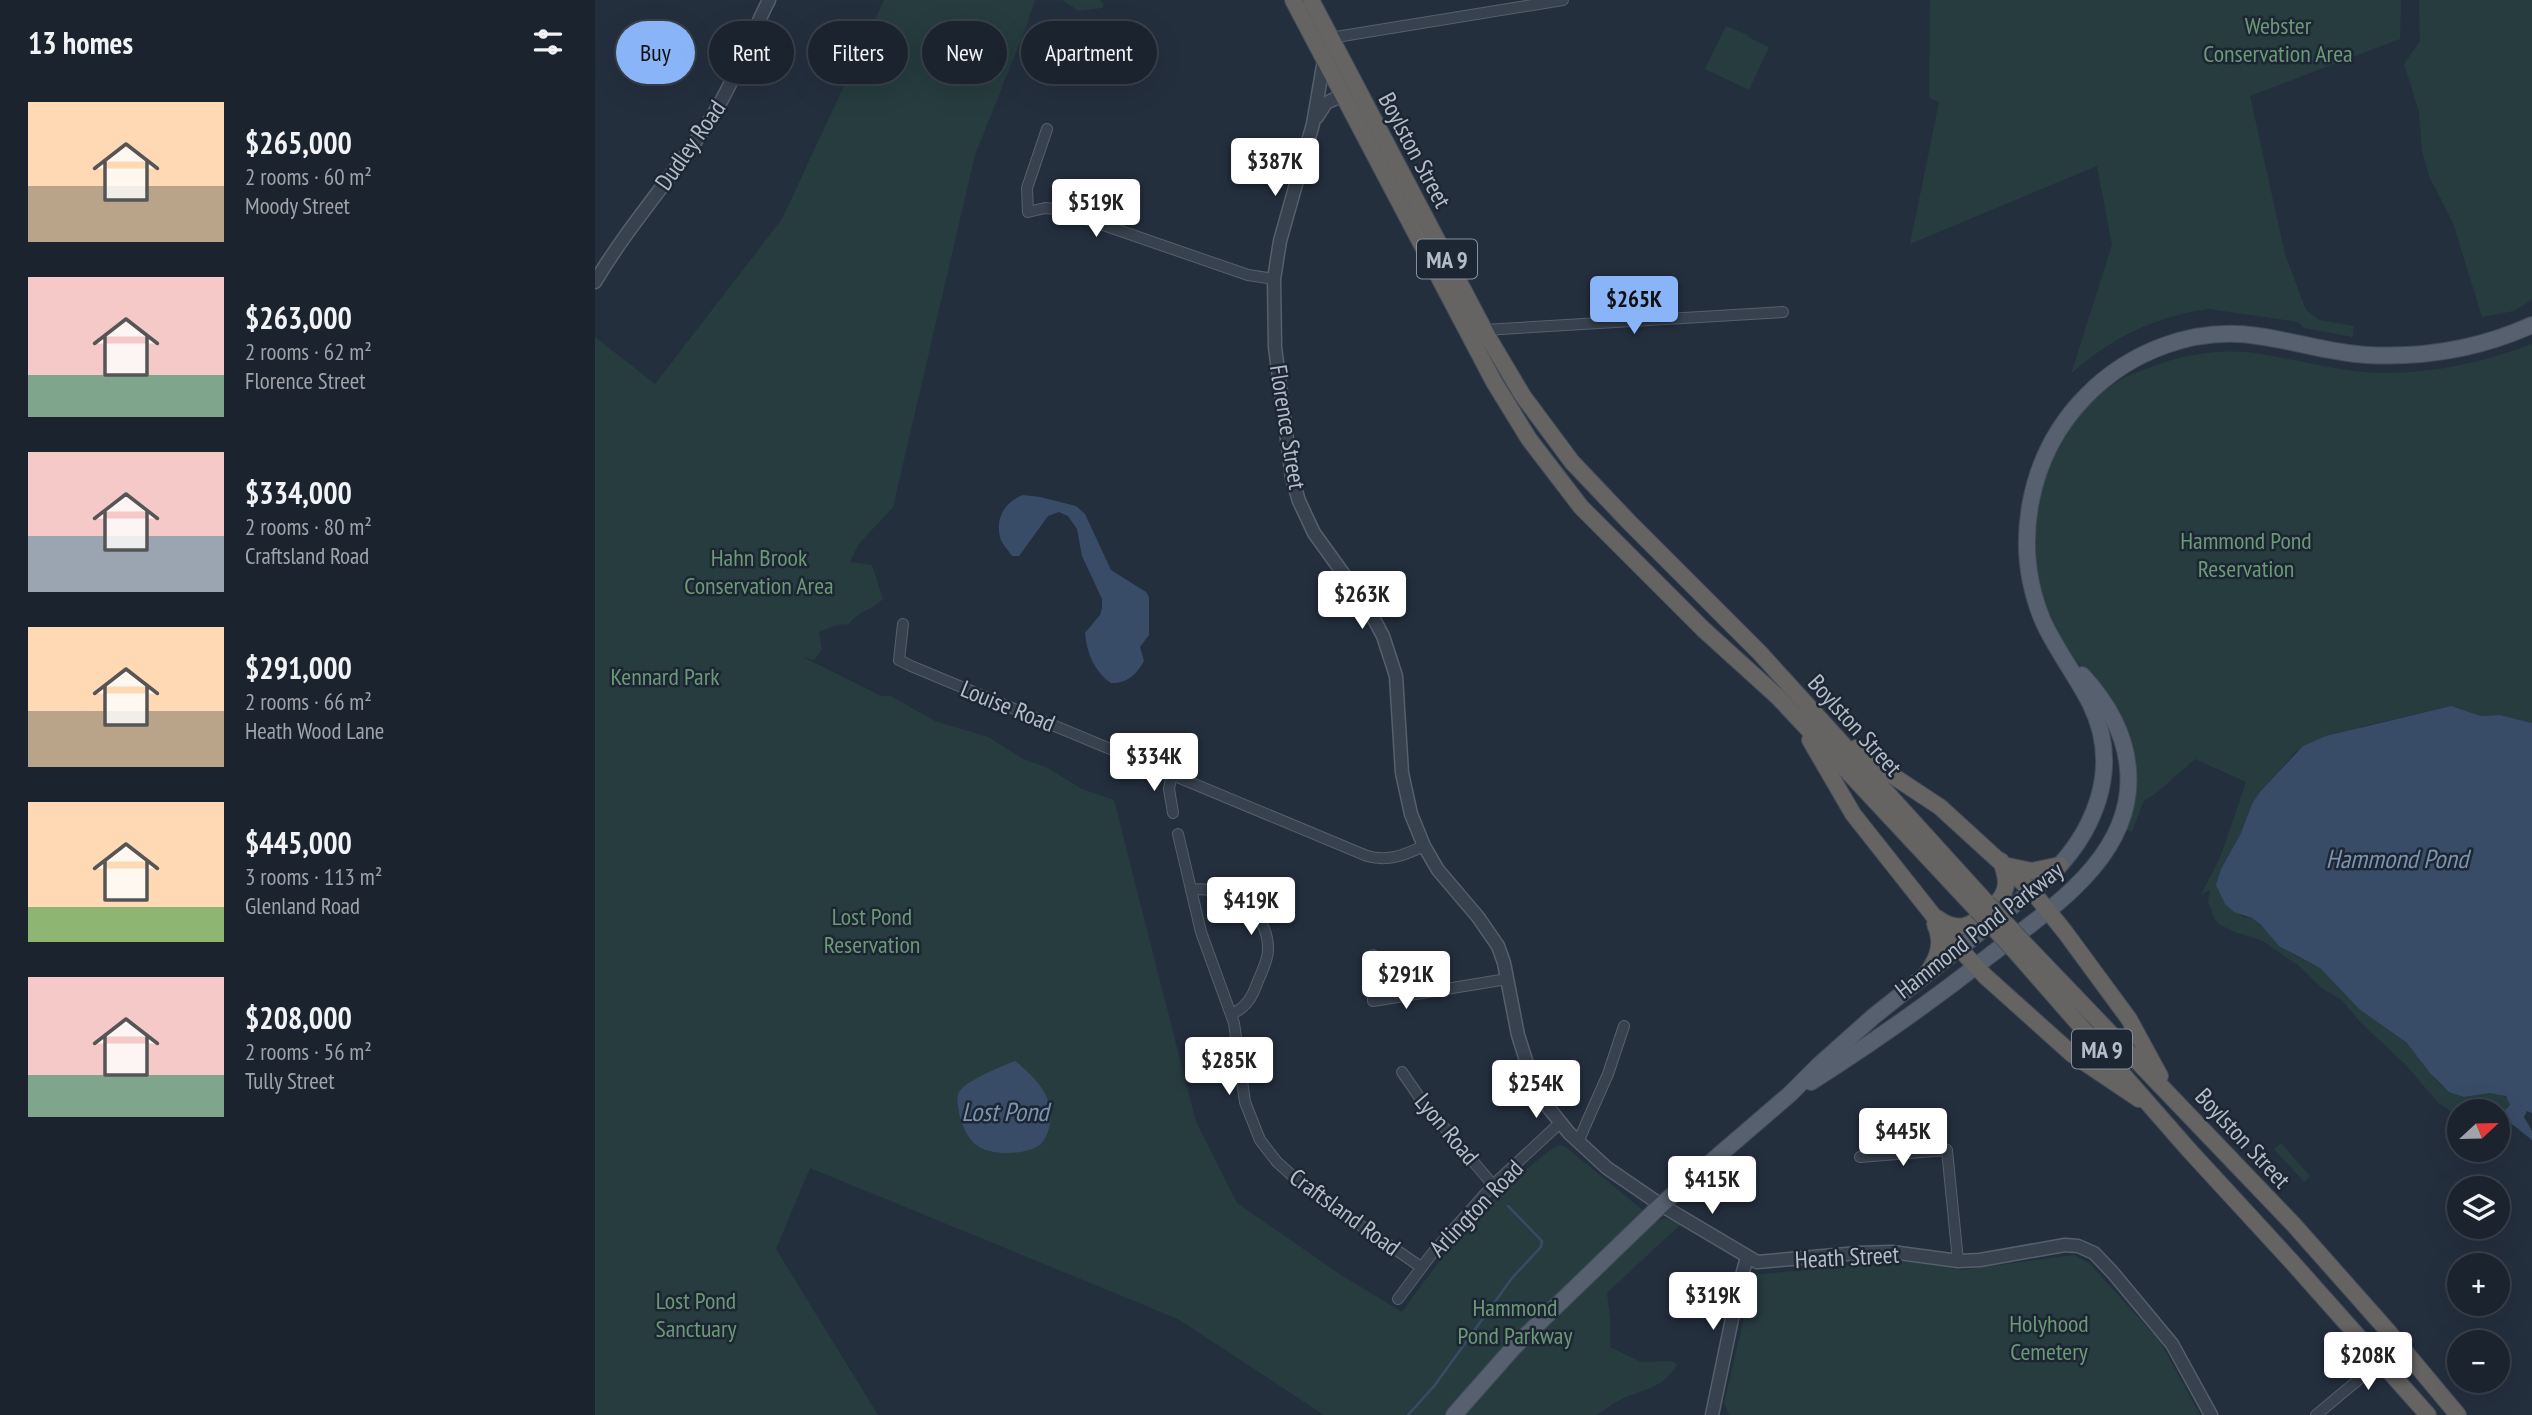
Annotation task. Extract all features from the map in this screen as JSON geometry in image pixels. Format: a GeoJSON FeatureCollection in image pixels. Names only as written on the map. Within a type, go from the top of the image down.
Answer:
{"type":"FeatureCollection","features":[{"type":"Feature","properties":{"kind":"highway","name":"Boylston Street"},"geometry":{"type":"LineString","coordinates":[[1293,0],[1494,382],[1545,462],[1581,507],[1703,629],[1766,685],[1804,713]]}},
{"type":"Feature","properties":{"kind":"highway","name":"Boylston Street"},"geometry":{"type":"LineString","coordinates":[[1311,0],[1484,330],[1523,396],[1572,462],[1621,515],[1760,653],[1804,713],[2018,946],[2172,1097],[2287,1217],[2458,1415]]}},
{"type":"Feature","properties":{"kind":"highway"},"geometry":{"type":"LineString","coordinates":[[1804,713],[1940,807],[2032,891],[2129,1019],[2172,1097]]}},
{"type":"Feature","properties":{"kind":"highway"},"geometry":{"type":"LineString","coordinates":[[1804,713],[1847,805],[1959,948],[2072,1054],[2151,1106]]}},
{"type":"Feature","properties":{"kind":"highway"},"geometry":{"type":"LineString","coordinates":[[2004,864],[2032,871],[2060,865]]}},
{"type":"Feature","properties":{"kind":"highway"},"geometry":{"type":"LineString","coordinates":[[1930,912],[1949,925],[1965,926],[1975,920],[2004,894],[2004,864]]}},
{"type":"Feature","properties":{"kind":"highway"},"geometry":{"type":"LineString","coordinates":[[1928,972],[1940,946],[1938,930],[1930,912]]}},
{"type":"Feature","properties":{"kind":"highway","name":"Boylston Street"},"geometry":{"type":"LineString","coordinates":[[2018,946],[2151,1106],[2428,1415]]}},
{"type":"Feature","properties":{"kind":"main road","name":"Hammond Pond Parkway"},"geometry":{"type":"LineString","coordinates":[[1454,1415],[1514,1347],[1661,1205],[1790,1094],[1829,1055],[1928,972],[2032,891],[2060,865],[2082,837],[2092,820],[2101,794],[2104,764],[2102,735],[2092,706],[2059,651],[2038,607],[2029,576],[2027,528],[2031,496],[2045,456],[2063,424],[2094,388],[2119,368],[2168,344],[2212,334],[2249,334],[2342,352],[2393,356],[2458,348],[2491,340],[2532,325]]}},
{"type":"Feature","properties":{"kind":"main road","name":"Hammond Pond Parkway"},"geometry":{"type":"LineString","coordinates":[[1790,1094],[1834,1067],[2048,911],[2082,880],[2113,840],[2125,808],[2129,775],[2123,741],[2112,715],[2088,682],[2059,651]]}},
{"type":"Feature","properties":{"kind":"street","name":"Dudley Road"},"geometry":{"type":"LineString","coordinates":[[595,281],[725,96],[769,0]]}},
{"type":"Feature","properties":{"kind":"street"},"geometry":{"type":"LineString","coordinates":[[1319,0],[1320,18]]}},
{"type":"Feature","properties":{"kind":"street"},"geometry":{"type":"LineString","coordinates":[[1330,38],[1563,1]]}},
{"type":"Feature","properties":{"kind":"street","name":"Florence Street"},"geometry":{"type":"LineString","coordinates":[[1324,60],[1313,124],[1280,241],[1274,279],[1275,347],[1287,449],[1295,488],[1314,533],[1368,608],[1388,650],[1396,676],[1404,788],[1424,846],[1447,882],[1493,938],[1506,976]]}},
{"type":"Feature","properties":{"kind":"street","name":"Florence Street"},"geometry":{"type":"LineString","coordinates":[[1313,124],[1324,104],[1343,95]]}},
{"type":"Feature","properties":{"kind":"street"},"geometry":{"type":"LineString","coordinates":[[1047,129],[1027,188],[1028,212],[1040,208],[1056,209],[1248,275],[1274,279]]}},
{"type":"Feature","properties":{"kind":"street"},"geometry":{"type":"LineString","coordinates":[[1484,330],[1783,312]]}},
{"type":"Feature","properties":{"kind":"street","name":"Louise Road"},"geometry":{"type":"LineString","coordinates":[[904,624],[899,660],[1367,856],[1385,860],[1424,846]]}},
{"type":"Feature","properties":{"kind":"street"},"geometry":{"type":"LineString","coordinates":[[1172,774],[1169,789],[1173,813]]}},
{"type":"Feature","properties":{"kind":"street","name":"Craftsland Road"},"geometry":{"type":"LineString","coordinates":[[1178,834],[1205,946],[1236,1033],[1245,1102],[1253,1128],[1267,1151],[1319,1199],[1421,1267]]}},
{"type":"Feature","properties":{"kind":"street"},"geometry":{"type":"LineString","coordinates":[[1191,890],[1216,890],[1240,900],[1251,908],[1264,928],[1268,952],[1265,964],[1249,1001],[1231,1014]]}},
{"type":"Feature","properties":{"kind":"street"},"geometry":{"type":"LineString","coordinates":[[1373,955],[1373,1001],[1506,976]]}},
{"type":"Feature","properties":{"kind":"street","name":"Heath Street"},"geometry":{"type":"LineString","coordinates":[[1506,976],[1518,1035],[1529,1070],[1544,1102],[1578,1142],[1607,1168],[1661,1205],[1757,1262],[1858,1252],[1892,1252],[1958,1261],[1980,1260],[2065,1245],[2078,1246],[2094,1253],[2139,1303],[2172,1345],[2211,1415]]}},
{"type":"Feature","properties":{"kind":"street"},"geometry":{"type":"LineString","coordinates":[[1578,1142],[1608,1074],[1624,1026]]}},
{"type":"Feature","properties":{"kind":"street","name":"Lyon Road"},"geometry":{"type":"LineString","coordinates":[[1402,1072],[1422,1101],[1493,1185]]}},
{"type":"Feature","properties":{"kind":"street","name":"Arlington Road"},"geometry":{"type":"LineString","coordinates":[[1398,1299],[1421,1267],[1493,1185],[1560,1123]]}},
{"type":"Feature","properties":{"kind":"street"},"geometry":{"type":"LineString","coordinates":[[1860,1157],[1947,1150],[1958,1261]]}},
{"type":"Feature","properties":{"kind":"street"},"geometry":{"type":"LineString","coordinates":[[1712,1415],[1747,1257]]}},
{"type":"Feature","properties":{"kind":"street"},"geometry":{"type":"LineString","coordinates":[[2316,1415],[2400,1345]]}},
{"type":"Feature","properties":{"kind":"green space"},"geometry":{"type":"Polygon","coordinates":[[[884,0],[1035,0],[1028,21],[1021,21],[1021,40],[1007,75],[1007,21],[922,21],[922,84],[1003,84],[975,155],[893,507],[858,545],[850,562],[872,565],[883,599],[849,624],[837,625],[819,632],[822,650],[814,660],[803,657],[881,696],[891,696],[935,721],[988,737],[1023,759],[1046,767],[1082,789],[1114,800],[1196,1122],[1237,1203],[1338,1273],[1402,1312],[1447,1252],[1497,1196],[1546,1153],[1560,1145],[1566,1147],[1656,1221],[1666,1218],[1681,1224],[1607,1293],[1610,1347],[1641,1362],[1672,1361],[1677,1364],[1667,1378],[1655,1386],[1622,1399],[1597,1415],[1324,1415],[1178,1319],[810,1168],[776,1249],[878,1415],[595,1415],[595,337],[655,384],[782,219],[845,84],[908,84],[908,21],[874,21],[884,0]]]}},
{"type":"Feature","properties":{"kind":"green space"},"geometry":{"type":"Polygon","coordinates":[[[1062,0],[1100,0],[1104,5],[1102,8],[1079,11],[1062,0]]]}},
{"type":"Feature","properties":{"kind":"green space"},"geometry":{"type":"Polygon","coordinates":[[[1930,0],[2401,0],[2400,39],[2250,96],[2285,254],[2306,310],[2319,320],[2354,326],[2353,337],[2304,328],[2298,322],[2209,309],[2152,323],[2118,339],[2071,374],[2112,245],[2097,166],[1910,244],[1939,102],[1929,98],[1930,0]]]}},
{"type":"Feature","properties":{"kind":"green space","name":"Webster Conservation Area"},"geometry":{"type":"Polygon","coordinates":[[[2419,0],[2532,0],[2532,300],[2514,311],[2482,317],[2453,223],[2429,176],[2422,151],[2419,112],[2404,64],[2420,41],[2419,0]]]}},
{"type":"Feature","properties":{"kind":"green space"},"geometry":{"type":"Polygon","coordinates":[[[1726,26],[1769,47],[1749,90],[1705,69],[1726,26]]]}},
{"type":"Feature","properties":{"kind":"green space","name":"Hammond Pond Reservation"},"geometry":{"type":"Polygon","coordinates":[[[2532,344],[2532,723],[2500,715],[2481,716],[2451,706],[2364,726],[2296,751],[2252,804],[2241,833],[2221,869],[2242,917],[2252,918],[2294,955],[2320,968],[2359,1009],[2407,1043],[2441,1086],[2464,1097],[2490,1093],[2500,1094],[2508,1099],[2447,1099],[2447,1109],[2438,1103],[2406,1065],[2361,1023],[2342,1000],[2323,989],[2298,965],[2261,940],[2237,933],[2215,920],[2208,902],[2210,890],[2201,894],[2220,858],[2246,782],[2195,759],[2154,795],[2144,800],[2132,832],[2125,829],[2136,787],[2134,764],[2105,694],[2072,655],[2051,616],[2039,581],[2035,526],[2048,472],[2074,422],[2099,395],[2119,380],[2143,370],[2172,360],[2214,352],[2262,354],[2327,367],[2377,373],[2417,372],[2494,357],[2532,344]]]}},
{"type":"Feature","properties":{"kind":"green space"},"geometry":{"type":"Polygon","coordinates":[[[2281,1143],[2310,1176],[2304,1182],[2274,1149],[2281,1143]]]}},
{"type":"Feature","properties":{"kind":"green space","name":"Holyhood Cemetery"},"geometry":{"type":"Polygon","coordinates":[[[2074,1255],[2089,1263],[2160,1341],[2200,1415],[1729,1415],[1724,1403],[1754,1275],[1901,1260],[1961,1270],[2074,1255]]]}},
{"type":"Feature","properties":{"kind":"water"},"geometry":{"type":"Polygon","coordinates":[[[1023,495],[1076,506],[1085,514],[1111,570],[1146,592],[1149,597],[1149,635],[1140,647],[1144,661],[1127,680],[1111,683],[1100,673],[1090,654],[1085,633],[1100,615],[1102,599],[1082,556],[1077,529],[1068,516],[1059,512],[1048,516],[1019,556],[1012,556],[1002,542],[999,523],[1003,511],[1012,501],[1023,495]]]}},
{"type":"Feature","properties":{"kind":"water","name":"Hammond Pond"},"geometry":{"type":"Polygon","coordinates":[[[2451,706],[2481,716],[2500,715],[2532,723],[2532,1113],[2527,1111],[2524,1117],[2532,1131],[2532,1140],[2510,1123],[2510,1099],[2490,1093],[2464,1097],[2449,1092],[2407,1043],[2359,1009],[2320,968],[2279,946],[2252,918],[2234,912],[2225,904],[2216,885],[2252,804],[2303,746],[2326,736],[2451,706]]]}},
{"type":"Feature","properties":{"kind":"water","name":"Lost Pond"},"geometry":{"type":"Polygon","coordinates":[[[1015,1061],[1036,1080],[1046,1096],[1051,1113],[1049,1129],[1043,1142],[1025,1151],[994,1152],[981,1148],[966,1133],[960,1117],[958,1094],[976,1079],[1015,1061]]]}},
{"type":"Feature","properties":{"kind":"waterway"},"geometry":{"type":"LineString","coordinates":[[1408,1415],[1435,1385],[1512,1278],[1541,1247],[1542,1241],[1508,1206]]}},
{"type":"Feature","properties":{"kind":"park label","name":"Hahn Brook Conservation Area"},"geometry":{"type":"Point","coordinates":[759,571]}},
{"type":"Feature","properties":{"kind":"park label","name":"Kennard Park"},"geometry":{"type":"Point","coordinates":[665,676]}},
{"type":"Feature","properties":{"kind":"park label","name":"Lost Pond Reservation"},"geometry":{"type":"Point","coordinates":[872,930]}},
{"type":"Feature","properties":{"kind":"park label","name":"Lost Pond Sanctuary"},"geometry":{"type":"Point","coordinates":[696,1314]}}]}
